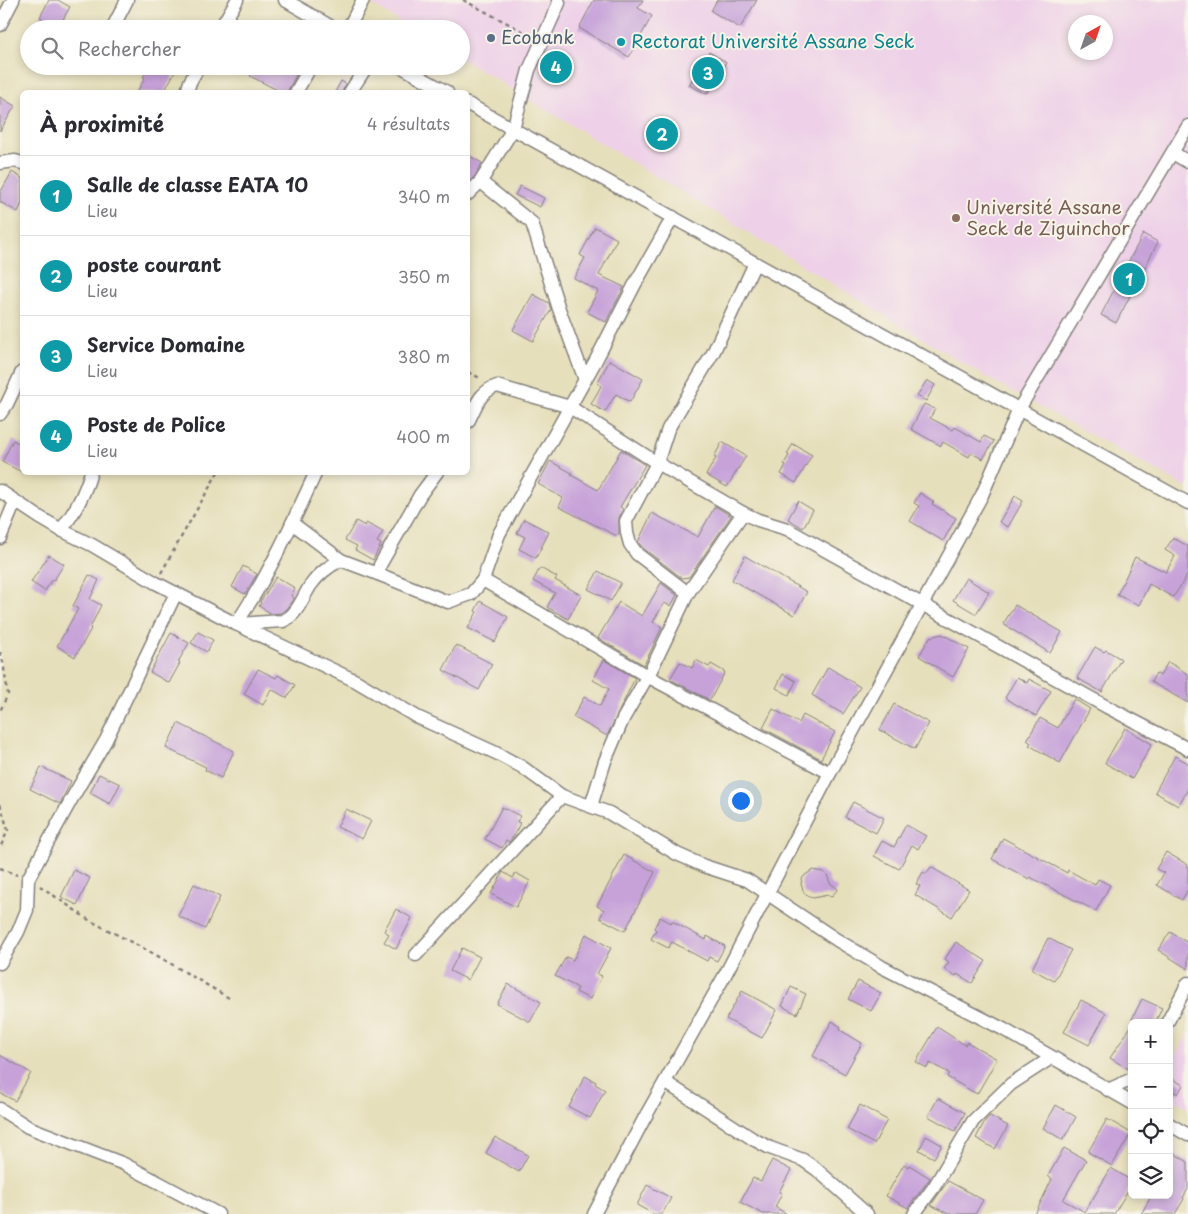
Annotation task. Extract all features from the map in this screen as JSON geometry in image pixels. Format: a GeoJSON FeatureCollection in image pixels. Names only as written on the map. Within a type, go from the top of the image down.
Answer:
{"type":"FeatureCollection","features":[{"type":"Feature","properties":{"kind":"street"},"geometry":{"type":"LineString","coordinates":[[117,20],[127,0]]}},
{"type":"Feature","properties":{"kind":"street"},"geometry":{"type":"LineString","coordinates":[[226,20],[238,0]]}},
{"type":"Feature","properties":{"kind":"street"},"geometry":{"type":"LineString","coordinates":[[285,0],[319,20]]}},
{"type":"Feature","properties":{"kind":"street"},"geometry":{"type":"LineString","coordinates":[[353,20],[364,0]]}},
{"type":"Feature","properties":{"kind":"street"},"geometry":{"type":"LineString","coordinates":[[470,192],[480,182],[512,129],[529,70],[559,3],[558,0]]}},
{"type":"Feature","properties":{"kind":"street"},"geometry":{"type":"LineString","coordinates":[[0,25],[7,5]]}},
{"type":"Feature","properties":{"kind":"street"},"geometry":{"type":"LineString","coordinates":[[188,90],[194,75]]}},
{"type":"Feature","properties":{"kind":"street"},"geometry":{"type":"LineString","coordinates":[[297,90],[306,75]]}},
{"type":"Feature","properties":{"kind":"street"},"geometry":{"type":"LineString","coordinates":[[351,90],[361,75]]}},
{"type":"Feature","properties":{"kind":"street"},"geometry":{"type":"LineString","coordinates":[[416,75],[443,90]]}},
{"type":"Feature","properties":{"kind":"street"},"geometry":{"type":"LineString","coordinates":[[470,105],[1188,503]]}},
{"type":"Feature","properties":{"kind":"street"},"geometry":{"type":"LineString","coordinates":[[594,1214],[725,975],[830,773],[982,495],[1019,409],[1188,126]]}},
{"type":"Feature","properties":{"kind":"street"},"geometry":{"type":"LineString","coordinates":[[1173,153],[1188,162]]}},
{"type":"Feature","properties":{"kind":"street"},"geometry":{"type":"LineString","coordinates":[[0,163],[20,163]]}},
{"type":"Feature","properties":{"kind":"street"},"geometry":{"type":"LineString","coordinates":[[480,182],[532,224],[559,309],[585,380]]}},
{"type":"Feature","properties":{"kind":"street"},"geometry":{"type":"LineString","coordinates":[[292,523],[341,560],[448,602],[471,594],[483,580],[499,534],[570,408],[635,284],[673,217]]}},
{"type":"Feature","properties":{"kind":"street"},"geometry":{"type":"LineString","coordinates":[[688,593],[637,554],[630,544],[626,533],[626,521],[657,463],[668,429],[713,353],[755,263]]}},
{"type":"Feature","properties":{"kind":"street"},"geometry":{"type":"LineString","coordinates":[[0,414],[13,394],[20,377]]}},
{"type":"Feature","properties":{"kind":"street"},"geometry":{"type":"LineString","coordinates":[[470,418],[483,393],[497,386],[570,408],[657,463],[743,513],[787,529],[1107,707],[1188,749]]}},
{"type":"Feature","properties":{"kind":"street"},"geometry":{"type":"LineString","coordinates":[[61,530],[74,514],[90,475]]}},
{"type":"Feature","properties":{"kind":"street"},"geometry":{"type":"LineString","coordinates":[[236,624],[249,604],[292,523],[315,475]]}},
{"type":"Feature","properties":{"kind":"street"},"geometry":{"type":"LineString","coordinates":[[378,574],[380,565],[420,495],[434,475]]}},
{"type":"Feature","properties":{"kind":"street"},"geometry":{"type":"LineString","coordinates":[[0,491],[61,530],[92,545],[156,583],[356,682],[416,717],[496,753],[522,767],[562,796],[610,813],[677,854],[704,866],[747,880],[837,940],[897,974],[1003,1029],[1128,1101]]}},
{"type":"Feature","properties":{"kind":"street"},"geometry":{"type":"LineString","coordinates":[[0,538],[15,502]]}},
{"type":"Feature","properties":{"kind":"street"},"geometry":{"type":"LineString","coordinates":[[591,806],[605,760],[622,719],[647,676],[688,593],[743,513]]}},
{"type":"Feature","properties":{"kind":"street"},"geometry":{"type":"LineString","coordinates":[[236,624],[283,621],[289,618],[316,579],[341,560]]}},
{"type":"Feature","properties":{"kind":"street"},"geometry":{"type":"LineString","coordinates":[[483,580],[647,676],[830,773]]}},
{"type":"Feature","properties":{"kind":"street"},"geometry":{"type":"LineString","coordinates":[[0,963],[18,932],[27,910],[28,879],[70,800],[106,740],[176,593]]}},
{"type":"Feature","properties":{"kind":"street"},"geometry":{"type":"LineString","coordinates":[[416,955],[562,796]]}},
{"type":"Feature","properties":{"kind":"street"},"geometry":{"type":"LineString","coordinates":[[1169,1019],[1188,983]]}},
{"type":"Feature","properties":{"kind":"street"},"geometry":{"type":"LineString","coordinates":[[914,1214],[934,1187],[973,1121],[1011,1084],[1051,1058]]}},
{"type":"Feature","properties":{"kind":"street"},"geometry":{"type":"LineString","coordinates":[[1108,1090],[1128,1081]]}},
{"type":"Feature","properties":{"kind":"street"},"geometry":{"type":"LineString","coordinates":[[665,1082],[770,1148],[803,1160],[867,1214]]}},
{"type":"Feature","properties":{"kind":"street"},"geometry":{"type":"LineString","coordinates":[[0,1109],[28,1126],[124,1164],[218,1214]]}},
{"type":"Feature","properties":{"kind":"street"},"geometry":{"type":"LineString","coordinates":[[1173,1126],[1188,1135]]}},
{"type":"Feature","properties":{"kind":"path"},"geometry":{"type":"LineString","coordinates":[[463,0],[542,42]]}},
{"type":"Feature","properties":{"kind":"path"},"geometry":{"type":"LineString","coordinates":[[156,583],[216,475]]}},
{"type":"Feature","properties":{"kind":"path"},"geometry":{"type":"LineString","coordinates":[[0,652],[8,694],[0,710]]}},
{"type":"Feature","properties":{"kind":"path"},"geometry":{"type":"LineString","coordinates":[[0,804],[8,830],[0,848]]}},
{"type":"Feature","properties":{"kind":"path"},"geometry":{"type":"LineString","coordinates":[[0,868],[28,879],[89,920],[156,955],[230,998]]}},
{"type":"Feature","properties":{"kind":"shaded area","name":"Université Assane Seck de Ziguinchor"},"geometry":{"type":"Polygon","coordinates":[[[365,0],[1188,0],[1188,488],[986,377],[470,63],[470,20],[397,20],[365,0]]]}},
{"type":"Feature","properties":{"kind":"shaded area"},"geometry":{"type":"Polygon","coordinates":[[[1188,1034],[1188,1107],[1173,1100],[1173,1062],[1188,1034]]]}},
{"type":"Feature","properties":{"kind":"building"},"geometry":{"type":"Polygon","coordinates":[[[49,0],[58,0],[70,7],[63,19],[65,20],[45,20],[40,17],[49,0]]]}},
{"type":"Feature","properties":{"kind":"building","name":"Rectorat Université Assane Seck"},"geometry":{"type":"Polygon","coordinates":[[[594,0],[643,0],[638,8],[652,16],[629,57],[579,28],[594,0]]]}},
{"type":"Feature","properties":{"kind":"building"},"geometry":{"type":"Polygon","coordinates":[[[717,0],[757,0],[740,28],[711,11],[717,0]]]}},
{"type":"Feature","properties":{"kind":"building"},"geometry":{"type":"Polygon","coordinates":[[[709,52],[726,62],[707,94],[689,85],[709,52]]]}},
{"type":"Feature","properties":{"kind":"building"},"geometry":{"type":"Polygon","coordinates":[[[549,62],[563,62],[563,73],[550,72],[549,62]]]}},
{"type":"Feature","properties":{"kind":"building"},"geometry":{"type":"Polygon","coordinates":[[[144,75],[173,75],[165,90],[138,90],[145,78],[143,77],[144,75]]]}},
{"type":"Feature","properties":{"kind":"building"},"geometry":{"type":"Polygon","coordinates":[[[296,75],[288,90],[277,90],[250,76],[296,75]]]}},
{"type":"Feature","properties":{"kind":"building"},"geometry":{"type":"Polygon","coordinates":[[[341,81],[346,84],[343,90],[336,90],[341,81]]]}},
{"type":"Feature","properties":{"kind":"building"},"geometry":{"type":"Polygon","coordinates":[[[0,97],[15,106],[0,131],[0,97]]]}},
{"type":"Feature","properties":{"kind":"building"},"geometry":{"type":"Polygon","coordinates":[[[470,156],[482,163],[470,181],[470,156]]]}},
{"type":"Feature","properties":{"kind":"building"},"geometry":{"type":"Polygon","coordinates":[[[12,172],[20,177],[20,208],[18,212],[0,202],[0,193],[12,172]]]}},
{"type":"Feature","properties":{"kind":"building"},"geometry":{"type":"Polygon","coordinates":[[[520,186],[544,198],[540,207],[515,195],[520,186]]]}},
{"type":"Feature","properties":{"kind":"building"},"geometry":{"type":"Polygon","coordinates":[[[595,227],[617,239],[599,275],[624,287],[606,322],[587,312],[598,291],[574,278],[585,258],[580,255],[595,227]]]}},
{"type":"Feature","properties":{"kind":"building"},"geometry":{"type":"Polygon","coordinates":[[[1143,234],[1158,242],[1116,323],[1101,315],[1143,234]]]}},
{"type":"Feature","properties":{"kind":"building"},"geometry":{"type":"Polygon","coordinates":[[[533,294],[549,303],[551,310],[533,341],[513,330],[533,294]]]}},
{"type":"Feature","properties":{"kind":"building"},"geometry":{"type":"Polygon","coordinates":[[[610,360],[643,379],[630,402],[616,394],[605,412],[591,404],[601,386],[597,383],[610,360]]]}},
{"type":"Feature","properties":{"kind":"building"},"geometry":{"type":"Polygon","coordinates":[[[927,380],[935,385],[926,401],[917,396],[927,380]]]}},
{"type":"Feature","properties":{"kind":"building"},"geometry":{"type":"Polygon","coordinates":[[[924,404],[935,409],[930,418],[953,430],[955,427],[981,442],[984,436],[994,441],[983,459],[971,453],[969,457],[943,442],[941,446],[911,429],[924,404]]]}},
{"type":"Feature","properties":{"kind":"building"},"geometry":{"type":"Polygon","coordinates":[[[13,440],[20,444],[20,471],[2,462],[13,440]]]}},
{"type":"Feature","properties":{"kind":"building"},"geometry":{"type":"Polygon","coordinates":[[[722,442],[746,456],[727,487],[706,475],[716,458],[714,457],[722,442]]]}},
{"type":"Feature","properties":{"kind":"building"},"geometry":{"type":"Polygon","coordinates":[[[793,444],[812,455],[796,483],[781,474],[789,455],[787,454],[793,444]]]}},
{"type":"Feature","properties":{"kind":"building"},"geometry":{"type":"Polygon","coordinates":[[[621,450],[645,465],[620,507],[623,509],[619,518],[619,533],[617,536],[559,507],[563,498],[538,484],[550,461],[598,490],[621,450]]]}},
{"type":"Feature","properties":{"kind":"building"},"geometry":{"type":"Polygon","coordinates":[[[920,493],[934,502],[932,504],[956,518],[943,541],[910,521],[919,506],[914,503],[920,493]]]}},
{"type":"Feature","properties":{"kind":"building"},"geometry":{"type":"Polygon","coordinates":[[[1015,496],[1023,501],[1008,527],[999,522],[1015,496]]]}},
{"type":"Feature","properties":{"kind":"building"},"geometry":{"type":"Polygon","coordinates":[[[798,501],[813,510],[803,528],[788,519],[798,501]]]}},
{"type":"Feature","properties":{"kind":"building"},"geometry":{"type":"Polygon","coordinates":[[[715,506],[731,516],[689,577],[682,578],[638,542],[652,513],[698,537],[715,506]]]}},
{"type":"Feature","properties":{"kind":"building"},"geometry":{"type":"Polygon","coordinates":[[[524,519],[549,532],[536,558],[519,549],[525,537],[517,533],[524,519]]]}},
{"type":"Feature","properties":{"kind":"building"},"geometry":{"type":"Polygon","coordinates":[[[356,521],[365,526],[366,523],[383,532],[377,542],[381,544],[373,560],[355,550],[357,546],[345,540],[356,521]]]}},
{"type":"Feature","properties":{"kind":"building"},"geometry":{"type":"Polygon","coordinates":[[[1173,538],[1188,546],[1188,574],[1173,597],[1149,584],[1139,605],[1117,595],[1135,557],[1166,572],[1175,556],[1165,550],[1173,538]]]}},
{"type":"Feature","properties":{"kind":"building"},"geometry":{"type":"Polygon","coordinates":[[[49,555],[64,564],[45,591],[31,582],[49,555]]]}},
{"type":"Feature","properties":{"kind":"building"},"geometry":{"type":"Polygon","coordinates":[[[745,556],[807,592],[794,615],[732,580],[745,556]]]}},
{"type":"Feature","properties":{"kind":"building"},"geometry":{"type":"Polygon","coordinates":[[[243,566],[257,574],[245,594],[232,587],[243,566]]]}},
{"type":"Feature","properties":{"kind":"building"},"geometry":{"type":"Polygon","coordinates":[[[540,568],[557,577],[555,580],[581,595],[568,619],[547,607],[555,593],[533,581],[540,568]]]}},
{"type":"Feature","properties":{"kind":"building"},"geometry":{"type":"Polygon","coordinates":[[[598,571],[621,583],[611,601],[588,589],[598,571]]]}},
{"type":"Feature","properties":{"kind":"building"},"geometry":{"type":"Polygon","coordinates":[[[89,575],[99,580],[90,599],[101,605],[91,629],[75,657],[57,646],[78,609],[73,606],[89,575]]]}},
{"type":"Feature","properties":{"kind":"building"},"geometry":{"type":"Polygon","coordinates":[[[276,577],[295,588],[291,596],[294,598],[281,613],[272,614],[259,606],[276,577]]]}},
{"type":"Feature","properties":{"kind":"building"},"geometry":{"type":"Polygon","coordinates":[[[966,578],[989,592],[976,614],[953,600],[966,578]]]}},
{"type":"Feature","properties":{"kind":"building"},"geometry":{"type":"Polygon","coordinates":[[[661,583],[677,595],[671,606],[664,603],[653,622],[662,627],[644,665],[598,638],[619,602],[642,616],[661,583]]]}},
{"type":"Feature","properties":{"kind":"building"},"geometry":{"type":"Polygon","coordinates":[[[480,601],[508,617],[495,642],[468,628],[477,612],[475,611],[480,601]]]}},
{"type":"Feature","properties":{"kind":"building"},"geometry":{"type":"Polygon","coordinates":[[[1015,605],[1062,632],[1050,653],[1003,624],[1015,605]]]}},
{"type":"Feature","properties":{"kind":"building"},"geometry":{"type":"Polygon","coordinates":[[[198,632],[213,640],[207,652],[191,643],[198,632]]]}},
{"type":"Feature","properties":{"kind":"building"},"geometry":{"type":"Polygon","coordinates":[[[171,633],[189,643],[169,683],[150,672],[171,633]]]}},
{"type":"Feature","properties":{"kind":"building"},"geometry":{"type":"Polygon","coordinates":[[[942,634],[969,649],[953,677],[919,656],[930,637],[942,634]]]}},
{"type":"Feature","properties":{"kind":"building"},"geometry":{"type":"Polygon","coordinates":[[[456,645],[492,664],[479,690],[443,670],[456,645]]]}},
{"type":"Feature","properties":{"kind":"building"},"geometry":{"type":"Polygon","coordinates":[[[1095,647],[1104,652],[1106,650],[1121,659],[1102,692],[1077,678],[1095,647]]]}},
{"type":"Feature","properties":{"kind":"building"},"geometry":{"type":"Polygon","coordinates":[[[604,660],[635,678],[607,736],[573,717],[584,697],[600,706],[609,689],[593,680],[604,660]]]}},
{"type":"Feature","properties":{"kind":"building"},"geometry":{"type":"Polygon","coordinates":[[[696,660],[709,667],[711,664],[725,672],[710,700],[670,679],[680,662],[692,668],[696,660]]]}},
{"type":"Feature","properties":{"kind":"building"},"geometry":{"type":"Polygon","coordinates":[[[1168,662],[1188,674],[1188,703],[1151,682],[1156,673],[1160,676],[1168,662]]]}},
{"type":"Feature","properties":{"kind":"building"},"geometry":{"type":"Polygon","coordinates":[[[828,667],[860,687],[843,714],[812,695],[828,667]]]}},
{"type":"Feature","properties":{"kind":"building"},"geometry":{"type":"Polygon","coordinates":[[[258,669],[276,678],[278,675],[295,685],[287,698],[271,689],[263,705],[244,694],[258,669]]]}},
{"type":"Feature","properties":{"kind":"building"},"geometry":{"type":"Polygon","coordinates":[[[783,674],[796,681],[789,695],[776,688],[783,674]]]}},
{"type":"Feature","properties":{"kind":"building"},"geometry":{"type":"Polygon","coordinates":[[[1017,677],[1027,683],[1029,679],[1051,691],[1036,716],[1005,698],[1017,677]]]}},
{"type":"Feature","properties":{"kind":"building"},"geometry":{"type":"Polygon","coordinates":[[[1074,699],[1090,709],[1060,763],[1029,745],[1031,743],[1027,740],[1040,718],[1058,728],[1074,699]]]}},
{"type":"Feature","properties":{"kind":"building"},"geometry":{"type":"Polygon","coordinates":[[[894,704],[929,723],[915,749],[880,730],[894,704]]]}},
{"type":"Feature","properties":{"kind":"building"},"geometry":{"type":"Polygon","coordinates":[[[773,709],[799,723],[803,715],[835,732],[821,759],[763,728],[773,709]]]}},
{"type":"Feature","properties":{"kind":"building"},"geometry":{"type":"Polygon","coordinates":[[[178,723],[234,751],[221,778],[205,770],[206,767],[166,748],[178,723]]]}},
{"type":"Feature","properties":{"kind":"building"},"geometry":{"type":"Polygon","coordinates":[[[1125,728],[1152,744],[1132,779],[1105,763],[1125,728]]]}},
{"type":"Feature","properties":{"kind":"building"},"geometry":{"type":"Polygon","coordinates":[[[1175,756],[1188,763],[1188,789],[1178,806],[1155,792],[1175,756]]]}},
{"type":"Feature","properties":{"kind":"building"},"geometry":{"type":"Polygon","coordinates":[[[41,767],[71,781],[60,804],[30,789],[41,767]]]}},
{"type":"Feature","properties":{"kind":"building"},"geometry":{"type":"Polygon","coordinates":[[[99,774],[120,784],[110,804],[90,793],[99,774]]]}},
{"type":"Feature","properties":{"kind":"building"},"geometry":{"type":"Polygon","coordinates":[[[853,802],[884,818],[876,833],[845,817],[853,802]]]}},
{"type":"Feature","properties":{"kind":"building"},"geometry":{"type":"Polygon","coordinates":[[[502,807],[520,816],[517,822],[520,823],[513,837],[509,842],[506,840],[502,848],[485,839],[502,807]]]}},
{"type":"Feature","properties":{"kind":"building"},"geometry":{"type":"Polygon","coordinates":[[[346,809],[371,821],[362,839],[337,827],[346,809]]]}},
{"type":"Feature","properties":{"kind":"building"},"geometry":{"type":"Polygon","coordinates":[[[906,825],[926,836],[918,849],[912,845],[899,869],[874,856],[882,841],[894,847],[906,825]]]}},
{"type":"Feature","properties":{"kind":"building"},"geometry":{"type":"Polygon","coordinates":[[[1003,838],[1067,873],[1068,870],[1095,885],[1098,879],[1110,885],[1096,911],[992,859],[1003,838]]]}},
{"type":"Feature","properties":{"kind":"building"},"geometry":{"type":"Polygon","coordinates":[[[1166,852],[1188,865],[1188,889],[1182,900],[1157,885],[1164,873],[1156,869],[1166,852]]]}},
{"type":"Feature","properties":{"kind":"building"},"geometry":{"type":"Polygon","coordinates":[[[624,855],[655,872],[625,931],[600,918],[604,910],[597,906],[624,855]]]}},
{"type":"Feature","properties":{"kind":"building"},"geometry":{"type":"Polygon","coordinates":[[[931,867],[969,890],[952,917],[915,895],[920,886],[916,884],[923,872],[926,874],[931,867]]]}},
{"type":"Feature","properties":{"kind":"building"},"geometry":{"type":"Polygon","coordinates":[[[74,870],[90,878],[77,905],[61,897],[74,870]]]}},
{"type":"Feature","properties":{"kind":"building"},"geometry":{"type":"Polygon","coordinates":[[[813,870],[827,875],[830,883],[838,889],[831,897],[828,895],[813,898],[804,893],[801,884],[802,879],[813,870]]]}},
{"type":"Feature","properties":{"kind":"building"},"geometry":{"type":"Polygon","coordinates":[[[503,872],[513,878],[516,873],[530,881],[516,907],[491,894],[503,872]]]}},
{"type":"Feature","properties":{"kind":"building"},"geometry":{"type":"Polygon","coordinates":[[[194,884],[220,897],[205,929],[178,916],[194,884]]]}},
{"type":"Feature","properties":{"kind":"building"},"geometry":{"type":"Polygon","coordinates":[[[396,909],[412,918],[396,949],[384,942],[389,934],[384,931],[396,909]]]}},
{"type":"Feature","properties":{"kind":"building"},"geometry":{"type":"Polygon","coordinates":[[[660,917],[671,923],[672,921],[706,940],[707,936],[725,946],[717,961],[709,957],[707,961],[672,942],[668,948],[651,939],[660,917]]]}},
{"type":"Feature","properties":{"kind":"building"},"geometry":{"type":"Polygon","coordinates":[[[1170,932],[1188,943],[1188,969],[1158,950],[1170,932]]]}},
{"type":"Feature","properties":{"kind":"building"},"geometry":{"type":"Polygon","coordinates":[[[586,934],[611,948],[597,974],[602,976],[590,999],[576,992],[578,988],[555,976],[566,957],[573,960],[586,934]]]}},
{"type":"Feature","properties":{"kind":"building"},"geometry":{"type":"Polygon","coordinates":[[[1048,938],[1071,950],[1054,981],[1032,969],[1048,938]]]}},
{"type":"Feature","properties":{"kind":"building"},"geometry":{"type":"Polygon","coordinates":[[[956,942],[986,961],[972,983],[944,969],[949,962],[945,959],[956,942]]]}},
{"type":"Feature","properties":{"kind":"building"},"geometry":{"type":"Polygon","coordinates":[[[462,948],[480,957],[468,980],[450,971],[462,948]]]}},
{"type":"Feature","properties":{"kind":"building"},"geometry":{"type":"Polygon","coordinates":[[[858,981],[881,993],[871,1011],[848,999],[858,981]]]}},
{"type":"Feature","properties":{"kind":"building"},"geometry":{"type":"Polygon","coordinates":[[[508,984],[541,1002],[530,1022],[497,1004],[508,984]]]}},
{"type":"Feature","properties":{"kind":"building"},"geometry":{"type":"Polygon","coordinates":[[[791,987],[806,994],[797,1014],[782,1006],[791,987]]]}},
{"type":"Feature","properties":{"kind":"building"},"geometry":{"type":"Polygon","coordinates":[[[742,991],[777,1010],[762,1038],[726,1019],[742,991]]]}},
{"type":"Feature","properties":{"kind":"building"},"geometry":{"type":"Polygon","coordinates":[[[1142,999],[1162,1008],[1157,1019],[1132,1019],[1142,999]]]}},
{"type":"Feature","properties":{"kind":"building"},"geometry":{"type":"Polygon","coordinates":[[[1081,1000],[1106,1013],[1089,1045],[1064,1032],[1081,1000]]]}},
{"type":"Feature","properties":{"kind":"building"},"geometry":{"type":"Polygon","coordinates":[[[832,1021],[841,1027],[840,1030],[862,1043],[845,1074],[813,1056],[832,1021]]]}},
{"type":"Feature","properties":{"kind":"building"},"geometry":{"type":"Polygon","coordinates":[[[937,1027],[965,1045],[967,1042],[997,1059],[977,1094],[947,1077],[949,1073],[930,1063],[927,1068],[916,1062],[937,1027]]]}},
{"type":"Feature","properties":{"kind":"building"},"geometry":{"type":"Polygon","coordinates":[[[1128,1031],[1128,1069],[1110,1058],[1128,1031]]]}},
{"type":"Feature","properties":{"kind":"building"},"geometry":{"type":"Polygon","coordinates":[[[0,1055],[31,1073],[15,1101],[0,1093],[0,1055]]]}},
{"type":"Feature","properties":{"kind":"building"},"geometry":{"type":"Polygon","coordinates":[[[585,1076],[605,1090],[590,1118],[569,1107],[585,1076]]]}},
{"type":"Feature","properties":{"kind":"building"},"geometry":{"type":"Polygon","coordinates":[[[1173,1079],[1183,1085],[1178,1094],[1173,1091],[1173,1079]]]}},
{"type":"Feature","properties":{"kind":"building"},"geometry":{"type":"Polygon","coordinates":[[[938,1098],[965,1113],[955,1131],[928,1116],[938,1098]]]}},
{"type":"Feature","properties":{"kind":"building"},"geometry":{"type":"Polygon","coordinates":[[[860,1105],[887,1120],[874,1144],[847,1129],[860,1105]]]}},
{"type":"Feature","properties":{"kind":"building"},"geometry":{"type":"Polygon","coordinates":[[[1056,1105],[1076,1117],[1063,1140],[1043,1128],[1056,1105]]]}},
{"type":"Feature","properties":{"kind":"building"},"geometry":{"type":"Polygon","coordinates":[[[990,1116],[1008,1126],[995,1149],[976,1138],[985,1121],[990,1116]]]}},
{"type":"Feature","properties":{"kind":"building"},"geometry":{"type":"Polygon","coordinates":[[[1107,1119],[1128,1131],[1128,1138],[1112,1166],[1088,1152],[1107,1119]]]}},
{"type":"Feature","properties":{"kind":"building"},"geometry":{"type":"Polygon","coordinates":[[[926,1136],[942,1145],[934,1158],[919,1150],[926,1136]]]}},
{"type":"Feature","properties":{"kind":"building"},"geometry":{"type":"Polygon","coordinates":[[[495,1137],[528,1155],[519,1172],[486,1153],[495,1137]]]}},
{"type":"Feature","properties":{"kind":"building"},"geometry":{"type":"Polygon","coordinates":[[[1064,1148],[1086,1160],[1063,1200],[1085,1212],[1111,1168],[1128,1179],[1128,1191],[1114,1214],[1035,1214],[1052,1179],[1048,1176],[1064,1148]]]}},
{"type":"Feature","properties":{"kind":"building"},"geometry":{"type":"Polygon","coordinates":[[[1173,1153],[1188,1162],[1188,1189],[1175,1214],[1141,1214],[1150,1199],[1173,1199],[1173,1153]]]}},
{"type":"Feature","properties":{"kind":"building"},"geometry":{"type":"Polygon","coordinates":[[[772,1160],[791,1170],[779,1192],[782,1193],[775,1207],[787,1214],[763,1214],[740,1202],[753,1178],[761,1181],[772,1160]]]}},
{"type":"Feature","properties":{"kind":"building"},"geometry":{"type":"Polygon","coordinates":[[[904,1164],[930,1178],[908,1208],[886,1196],[904,1164]]]}},
{"type":"Feature","properties":{"kind":"building"},"geometry":{"type":"Polygon","coordinates":[[[948,1181],[983,1200],[975,1214],[948,1214],[931,1205],[948,1181]]]}},
{"type":"Feature","properties":{"kind":"building"},"geometry":{"type":"Polygon","coordinates":[[[647,1185],[671,1198],[662,1214],[653,1214],[637,1205],[647,1185]]]}},
{"type":"Feature","properties":{"kind":"place","name":"Ecobank"},"geometry":{"type":"Point","coordinates":[491,38]}},
{"type":"Feature","properties":{"kind":"place","name":"Rectorat Université Assane Seck"},"geometry":{"type":"Point","coordinates":[621,42]}},
{"type":"Feature","properties":{"kind":"place","name":"Poste de Police"},"geometry":{"type":"Point","coordinates":[556,67]}},
{"type":"Feature","properties":{"kind":"place","name":"Service Domaine"},"geometry":{"type":"Point","coordinates":[708,73]}},
{"type":"Feature","properties":{"kind":"place","name":"poste courant"},"geometry":{"type":"Point","coordinates":[662,134]}},
{"type":"Feature","properties":{"kind":"place","name":"Université Assane Seck de Ziguinchor"},"geometry":{"type":"Point","coordinates":[956,218]}},
{"type":"Feature","properties":{"kind":"place","name":"Salle de classe EATA 10"},"geometry":{"type":"Point","coordinates":[1129,279]}}]}
